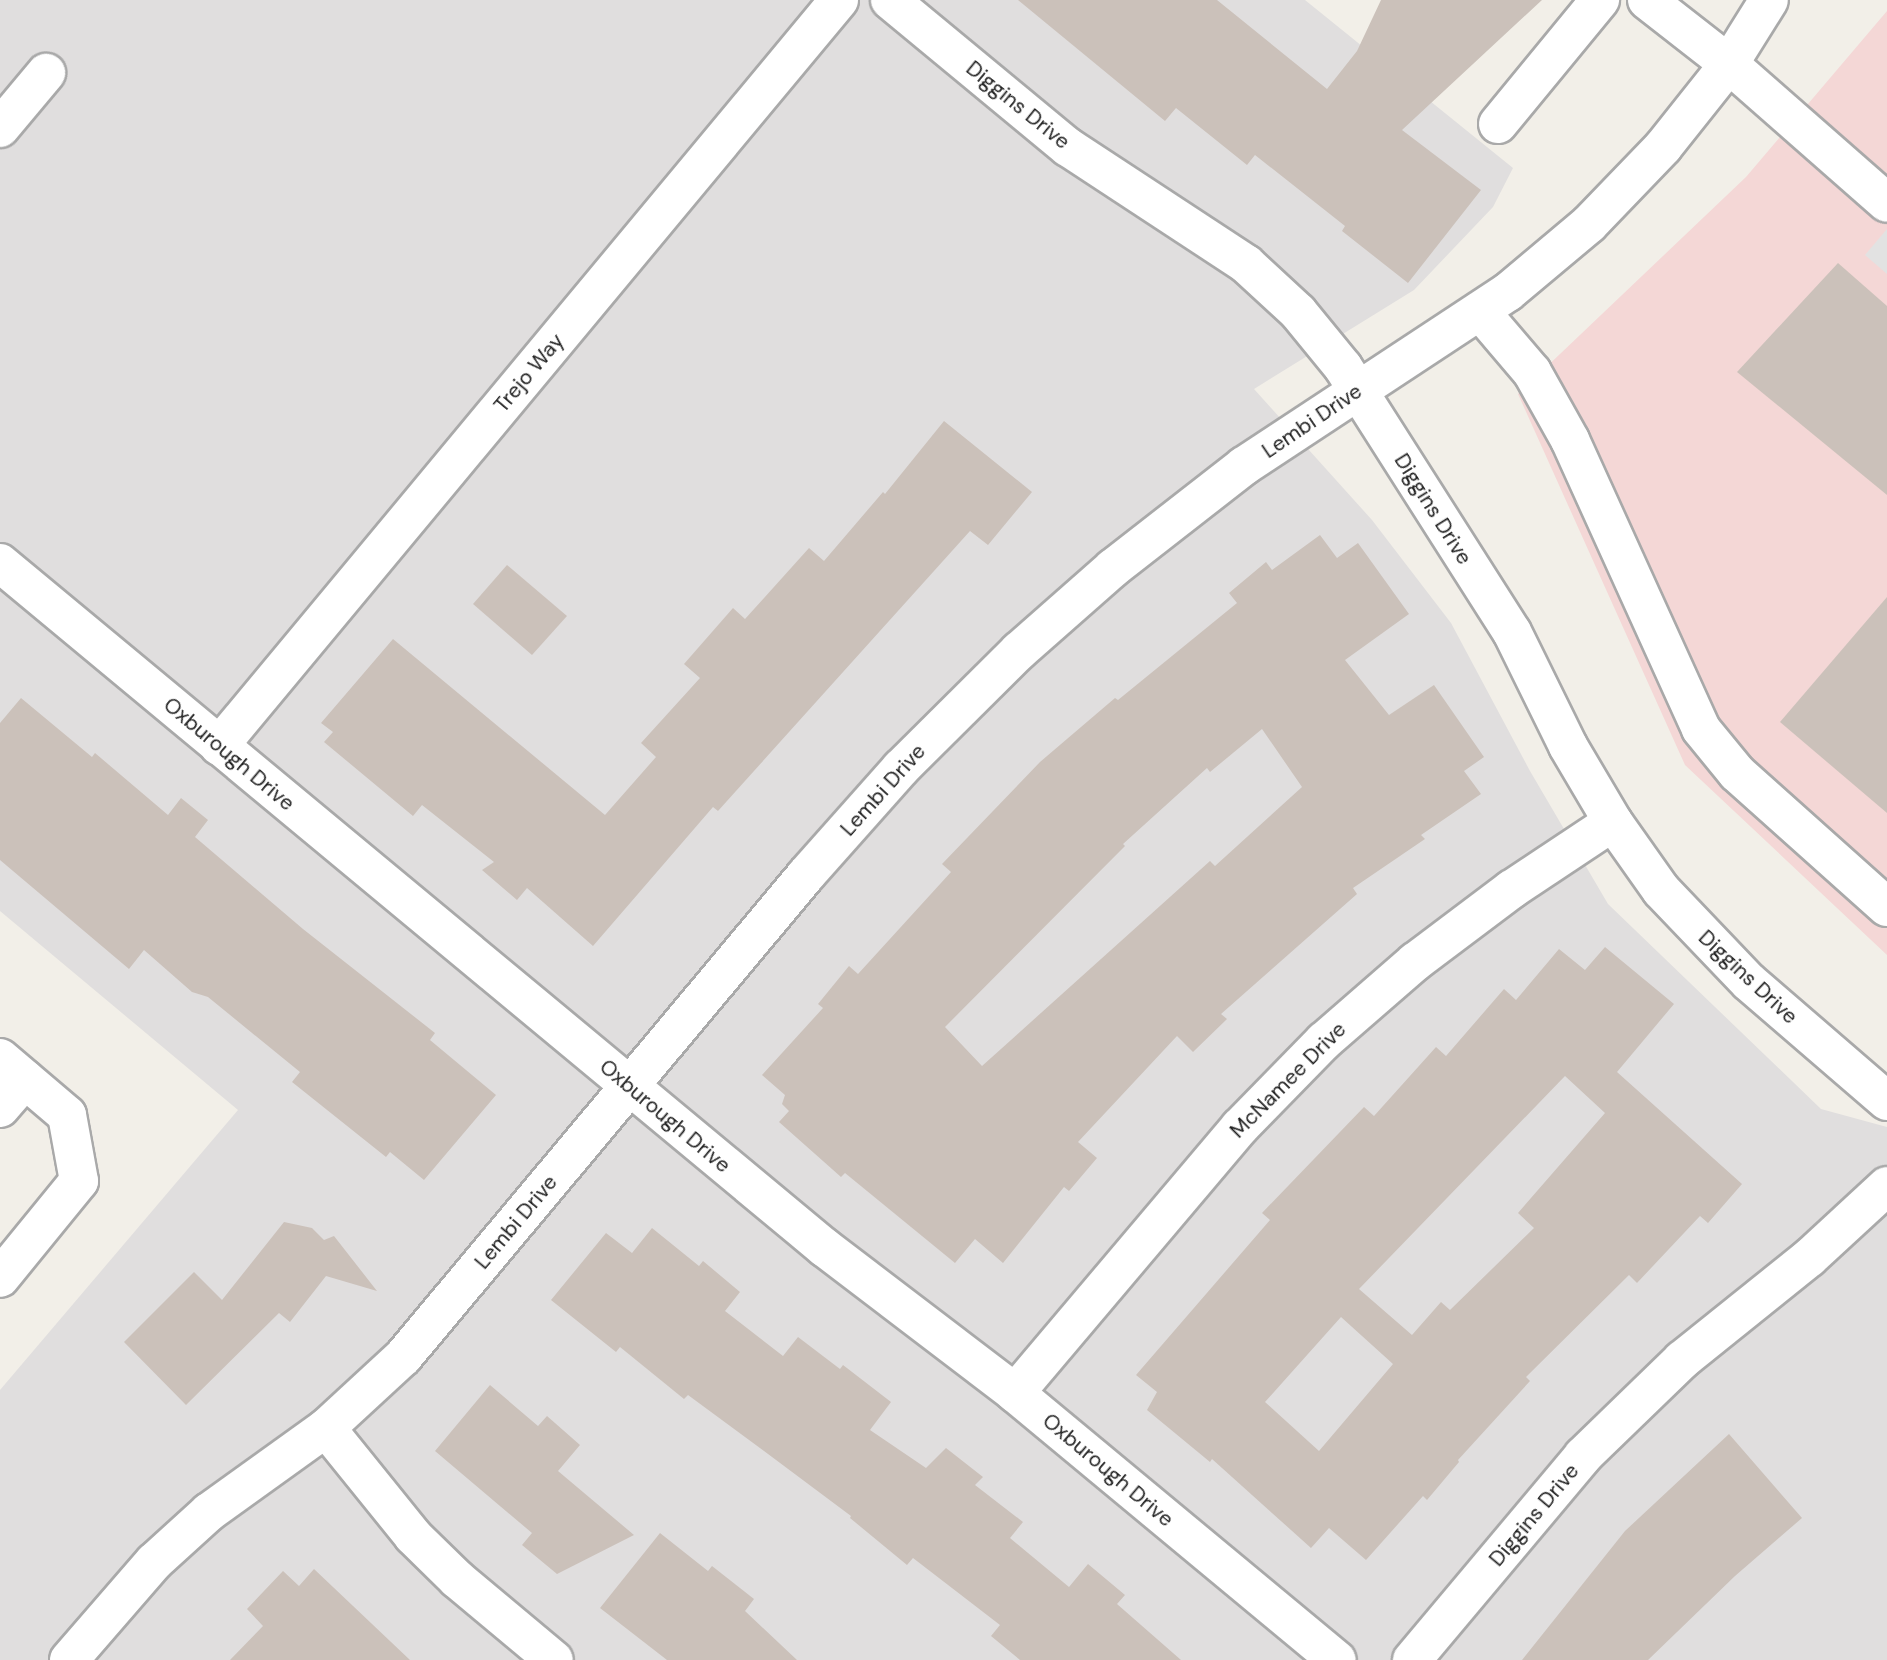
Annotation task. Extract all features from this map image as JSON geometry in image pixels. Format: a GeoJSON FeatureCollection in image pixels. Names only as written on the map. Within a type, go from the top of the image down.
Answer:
{"type":"FeatureCollection","features":[{"type":"Feature","properties":{"kind":"street","name":"Trejo Way"},"geometry":{"type":"LineString","coordinates":[[219,746],[839,0]]}},
{"type":"Feature","properties":{"kind":"street","name":"Diggins Drive"},"geometry":{"type":"LineString","coordinates":[[890,0],[1068,147],[1246,264],[1298,312],[1357,389],[1512,632],[1568,746],[1613,822],[1661,890],[1718,952],[1887,1101]]}},
{"type":"Feature","properties":{"kind":"street"},"geometry":{"type":"LineString","coordinates":[[1498,124],[1600,0]]}},
{"type":"Feature","properties":{"kind":"street"},"geometry":{"type":"LineString","coordinates":[[1647,0],[1729,64],[1887,203]]}},
{"type":"Feature","properties":{"kind":"street","name":"Lembi Drive"},"geometry":{"type":"LineString","coordinates":[[69,1660],[163,1554],[209,1513],[326,1429],[403,1357],[629,1086],[901,768],[1019,651],[1146,542],[1244,466],[1357,389],[1480,311],[1589,224],[1663,147],[1729,64],[1769,0]]}},
{"type":"Feature","properties":{"kind":"street"},"geometry":{"type":"LineString","coordinates":[[0,128],[46,73]]}},
{"type":"Feature","properties":{"kind":"street"},"geometry":{"type":"LineString","coordinates":[[1480,311],[1532,372],[1570,440],[1701,729],[1737,773],[1887,906]]}},
{"type":"Feature","properties":{"kind":"street","name":"Oxburough Drive"},"geometry":{"type":"LineString","coordinates":[[0,564],[825,1248],[1015,1393],[1337,1660]]}},
{"type":"Feature","properties":{"kind":"street","name":"McNamee Drive"},"geometry":{"type":"LineString","coordinates":[[1015,1393],[1240,1127],[1324,1041],[1415,962],[1512,889],[1613,822]]}},
{"type":"Feature","properties":{"kind":"street"},"geometry":{"type":"LineString","coordinates":[[0,1108],[13,1069],[67,1115],[79,1181],[0,1278]]}},
{"type":"Feature","properties":{"kind":"street","name":"Diggins Drive"},"geometry":{"type":"LineString","coordinates":[[1412,1660],[1583,1456],[1682,1360],[1809,1258],[1887,1186]]}},
{"type":"Feature","properties":{"kind":"street"},"geometry":{"type":"LineString","coordinates":[[326,1429],[413,1536],[457,1579],[554,1660]]}},
{"type":"Feature","properties":{"kind":"shaded area"},"geometry":{"type":"Polygon","coordinates":[[[0,0],[1305,0],[1513,168],[1493,207],[1414,290],[1254,389],[1372,520],[1451,623],[1530,771],[1608,904],[1821,1109],[1887,1127],[1887,1660],[0,1660],[0,1390],[238,1110],[0,911],[0,0]]]}},
{"type":"Feature","properties":{"kind":"shaded area"},"geometry":{"type":"Polygon","coordinates":[[[1887,11],[1887,955],[1685,765],[1518,394],[1746,177],[1887,11]]]}},
{"type":"Feature","properties":{"kind":"shaded area"},"geometry":{"type":"Polygon","coordinates":[[[1887,229],[1887,274],[1865,255],[1887,229]]]}},
{"type":"Feature","properties":{"kind":"building"},"geometry":{"type":"Polygon","coordinates":[[[1018,0],[1217,0],[1327,89],[1357,51],[1381,0],[1542,0],[1402,130],[1481,190],[1408,283],[1342,231],[1345,226],[1255,155],[1247,165],[1176,108],[1165,121],[1018,0]]]}},
{"type":"Feature","properties":{"kind":"building"},"geometry":{"type":"Polygon","coordinates":[[[1838,263],[1887,306],[1887,495],[1737,372],[1838,263]]]}},
{"type":"Feature","properties":{"kind":"building"},"geometry":{"type":"Polygon","coordinates":[[[944,421],[1032,492],[988,545],[970,531],[718,811],[713,807],[593,946],[527,888],[517,900],[482,870],[494,862],[422,805],[413,816],[324,742],[333,732],[321,723],[393,639],[605,815],[656,757],[641,743],[700,678],[684,664],[733,608],[745,619],[809,548],[824,561],[883,492],[885,494],[944,421]]]}},
{"type":"Feature","properties":{"kind":"building"},"geometry":{"type":"Polygon","coordinates":[[[1320,535],[1337,558],[1358,543],[1409,614],[1345,660],[1389,715],[1434,685],[1484,757],[1464,771],[1481,794],[1421,835],[1425,839],[1353,888],[1357,894],[1221,1014],[1227,1019],[1193,1052],[1177,1036],[1078,1142],[1097,1158],[1069,1191],[1064,1187],[1003,1263],[975,1239],[955,1263],[845,1173],[841,1177],[779,1122],[789,1111],[782,1104],[785,1095],[762,1075],[823,1008],[818,1004],[849,966],[858,974],[951,872],[942,864],[1040,762],[1115,698],[1118,700],[1237,603],[1229,593],[1266,562],[1272,570],[1320,535]],[[1262,729],[1210,772],[1207,768],[1123,844],[1125,846],[945,1027],[982,1066],[1210,861],[1215,866],[1302,787],[1262,729]]]}},
{"type":"Feature","properties":{"kind":"building"},"geometry":{"type":"Polygon","coordinates":[[[507,565],[567,616],[532,655],[473,604],[507,565]]]}},
{"type":"Feature","properties":{"kind":"building"},"geometry":{"type":"Polygon","coordinates":[[[1887,597],[1887,813],[1780,722],[1887,597]]]}},
{"type":"Feature","properties":{"kind":"building"},"geometry":{"type":"Polygon","coordinates":[[[21,698],[92,757],[95,753],[168,815],[181,798],[208,820],[195,837],[303,929],[435,1033],[430,1040],[496,1095],[424,1180],[390,1152],[386,1157],[292,1082],[300,1072],[208,997],[192,992],[144,950],[129,969],[0,860],[0,723],[21,698]]]}},
{"type":"Feature","properties":{"kind":"building"},"geometry":{"type":"Polygon","coordinates":[[[1605,947],[1674,1004],[1617,1072],[1742,1184],[1708,1223],[1700,1216],[1637,1283],[1629,1275],[1526,1377],[1530,1381],[1458,1460],[1427,1500],[1423,1496],[1366,1560],[1329,1528],[1311,1548],[1212,1459],[1210,1462],[1147,1410],[1157,1392],[1136,1375],[1270,1220],[1262,1213],[1364,1107],[1374,1116],[1436,1047],[1446,1056],[1504,989],[1516,1000],[1559,949],[1585,970],[1605,947]],[[1565,1076],[1359,1289],[1412,1335],[1441,1302],[1450,1310],[1534,1228],[1518,1213],[1605,1113],[1565,1076]],[[1341,1317],[1265,1402],[1319,1451],[1393,1364],[1341,1317]]]}},
{"type":"Feature","properties":{"kind":"building"},"geometry":{"type":"Polygon","coordinates":[[[284,1222],[312,1228],[324,1240],[334,1236],[377,1291],[326,1276],[290,1322],[279,1313],[186,1405],[124,1342],[194,1272],[222,1300],[284,1222]]]}},
{"type":"Feature","properties":{"kind":"building"},"geometry":{"type":"Polygon","coordinates":[[[652,1228],[699,1266],[703,1261],[740,1292],[725,1311],[783,1356],[798,1337],[840,1369],[843,1365],[891,1402],[870,1430],[926,1468],[946,1448],[983,1477],[975,1485],[1023,1522],[1010,1538],[1069,1587],[1088,1564],[1125,1595],[1117,1604],[1181,1660],[1020,1660],[991,1636],[1000,1625],[913,1558],[907,1565],[850,1518],[851,1516],[764,1451],[688,1395],[684,1399],[620,1347],[616,1352],[551,1300],[606,1233],[632,1253],[652,1228]]]}},
{"type":"Feature","properties":{"kind":"building"},"geometry":{"type":"Polygon","coordinates":[[[490,1385],[538,1426],[547,1416],[580,1445],[558,1471],[634,1535],[557,1574],[522,1545],[532,1533],[435,1451],[490,1385]]]}},
{"type":"Feature","properties":{"kind":"building"},"geometry":{"type":"Polygon","coordinates":[[[1729,1434],[1802,1518],[1735,1576],[1648,1660],[1522,1660],[1625,1531],[1729,1434]]]}},
{"type":"Feature","properties":{"kind":"building"},"geometry":{"type":"Polygon","coordinates":[[[660,1533],[708,1571],[712,1566],[754,1599],[745,1611],[797,1660],[667,1660],[600,1608],[660,1533]]]}},
{"type":"Feature","properties":{"kind":"building"},"geometry":{"type":"Polygon","coordinates":[[[314,1569],[410,1660],[230,1660],[263,1626],[247,1609],[283,1571],[299,1586],[314,1569]]]}}]}
